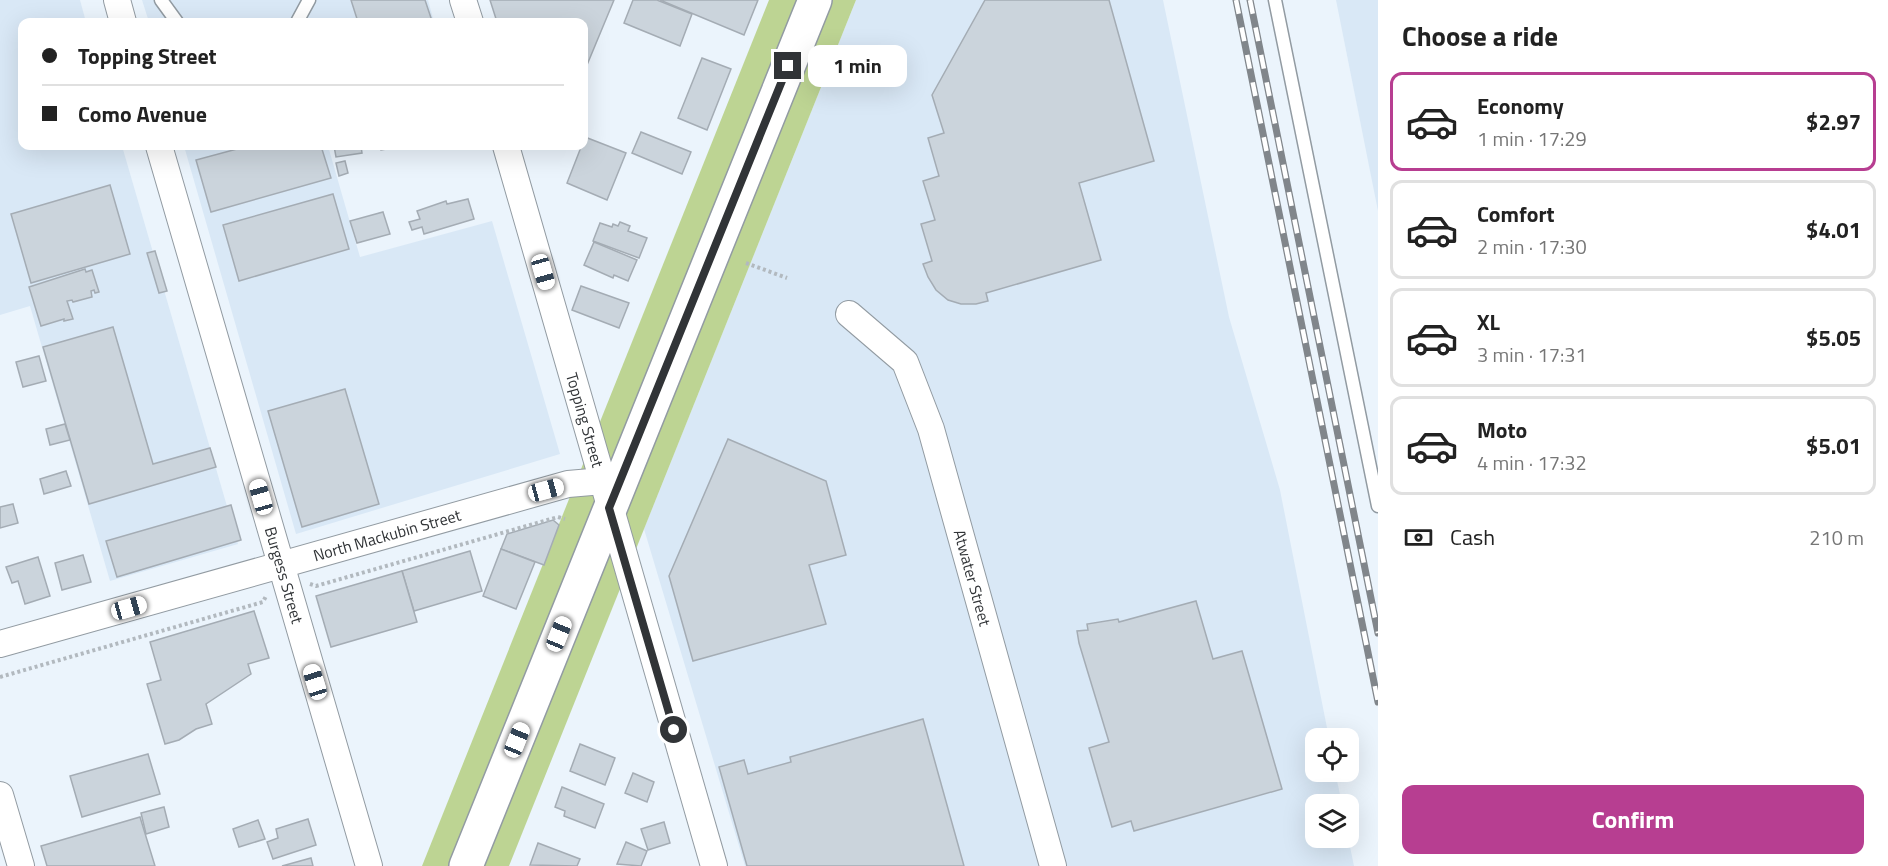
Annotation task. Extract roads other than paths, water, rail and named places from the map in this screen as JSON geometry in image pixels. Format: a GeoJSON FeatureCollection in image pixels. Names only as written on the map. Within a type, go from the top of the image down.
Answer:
{"type":"FeatureCollection","features":[{"type":"Feature","properties":{"kind":"main road"},"geometry":{"type":"LineString","coordinates":[[466,866],[606,495],[815,0]]}},
{"type":"Feature","properties":{"kind":"street"},"geometry":{"type":"LineString","coordinates":[[463,0],[469,18]]}},
{"type":"Feature","properties":{"kind":"street","name":"Burgess Street"},"geometry":{"type":"LineString","coordinates":[[160,150],[369,866]]}},
{"type":"Feature","properties":{"kind":"street","name":"Topping Street"},"geometry":{"type":"LineString","coordinates":[[507,150],[714,866]]}},
{"type":"Feature","properties":{"kind":"street","name":"Atwater Street"},"geometry":{"type":"LineString","coordinates":[[849,314],[905,362],[931,429],[1053,866]]}},
{"type":"Feature","properties":{"kind":"street","name":"North Mackubin Street"},"geometry":{"type":"LineString","coordinates":[[0,644],[568,484],[606,495]]}},
{"type":"Feature","properties":{"kind":"street"},"geometry":{"type":"LineString","coordinates":[[0,795],[4,826],[21,866]]}},
{"type":"Feature","properties":{"kind":"lane"},"geometry":{"type":"LineString","coordinates":[[160,0],[174,18]]}},
{"type":"Feature","properties":{"kind":"lane"},"geometry":{"type":"LineString","coordinates":[[299,18],[309,0]]}},
{"type":"Feature","properties":{"kind":"lane"},"geometry":{"type":"LineString","coordinates":[[1275,0],[1378,506]]}},
{"type":"Feature","properties":{"kind":"railway"},"geometry":{"type":"LineString","coordinates":[[1236,0],[1378,702]]}},
{"type":"Feature","properties":{"kind":"railway"},"geometry":{"type":"LineString","coordinates":[[1250,0],[1378,633]]}}]}
